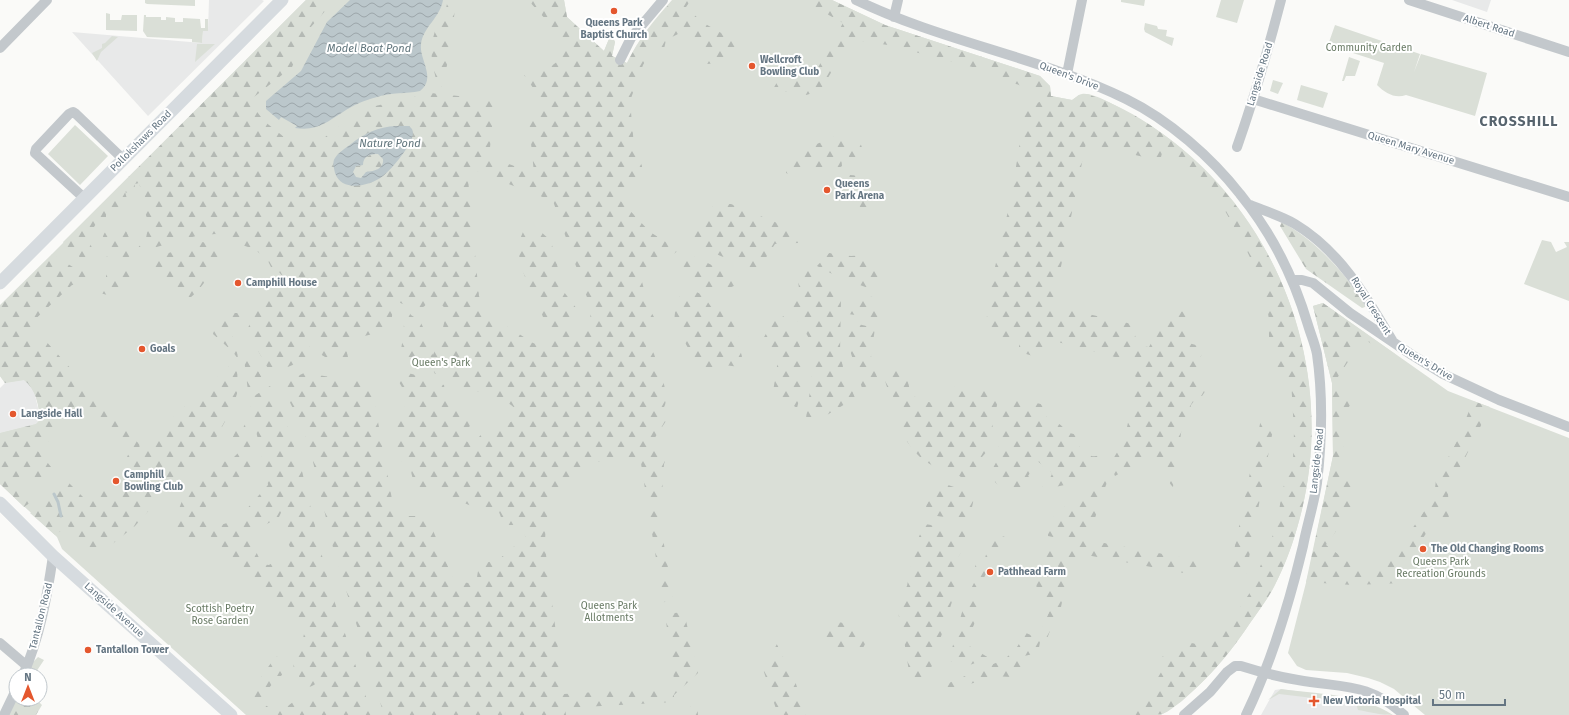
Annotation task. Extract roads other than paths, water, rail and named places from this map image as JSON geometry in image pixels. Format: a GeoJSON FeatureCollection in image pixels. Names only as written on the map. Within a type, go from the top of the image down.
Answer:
{"type":"FeatureCollection","features":[{"type":"Feature","properties":{"kind":"main road","name":"Pollokshaws Road"},"geometry":{"type":"LineString","coordinates":[[0,283],[282,0]]}},
{"type":"Feature","properties":{"kind":"main road","name":"Langside Avenue"},"geometry":{"type":"LineString","coordinates":[[1,507],[231,715]]}},
{"type":"Feature","properties":{"kind":"street"},"geometry":{"type":"LineString","coordinates":[[0,48],[47,0]]}},
{"type":"Feature","properties":{"kind":"street","name":"Queen's Drive"},"geometry":{"type":"LineString","coordinates":[[856,0],[894,17],[1067,74],[1127,99],[1164,123],[1208,158],[1226,176],[1250,205]]}},
{"type":"Feature","properties":{"kind":"street"},"geometry":{"type":"LineString","coordinates":[[894,17],[898,0]]}},
{"type":"Feature","properties":{"kind":"street"},"geometry":{"type":"LineString","coordinates":[[1067,74],[1082,0]]}},
{"type":"Feature","properties":{"kind":"street","name":"Langside Road"},"geometry":{"type":"LineString","coordinates":[[1237,147],[1271,39],[1281,0]]}},
{"type":"Feature","properties":{"kind":"street","name":"Albert Road"},"geometry":{"type":"LineString","coordinates":[[1410,0],[1569,52]]}},
{"type":"Feature","properties":{"kind":"street"},"geometry":{"type":"LineString","coordinates":[[620,60],[631,38],[660,1]]}},
{"type":"Feature","properties":{"kind":"street","name":"Queen Mary Avenue"},"geometry":{"type":"LineString","coordinates":[[1253,99],[1569,197]]}},
{"type":"Feature","properties":{"kind":"street"},"geometry":{"type":"LineString","coordinates":[[84,198],[37,156],[35,152],[69,114],[73,112],[76,114],[123,159]]}},
{"type":"Feature","properties":{"kind":"street","name":"Langside Road"},"geometry":{"type":"LineString","coordinates":[[1246,715],[1265,673],[1293,588],[1316,484],[1322,420],[1316,352],[1302,303],[1280,253],[1250,205]]}},
{"type":"Feature","properties":{"kind":"street","name":"Royal Crescent"},"geometry":{"type":"LineString","coordinates":[[1250,205],[1284,218],[1295,224],[1329,250],[1354,278],[1393,342]]}},
{"type":"Feature","properties":{"kind":"street","name":"Queen's Drive"},"geometry":{"type":"LineString","coordinates":[[1293,280],[1302,280],[1313,283],[1350,313],[1443,374],[1470,387],[1569,427]]}},
{"type":"Feature","properties":{"kind":"street","name":"Tantallon Road"},"geometry":{"type":"LineString","coordinates":[[26,667],[41,623],[54,556]]}},
{"type":"Feature","properties":{"kind":"street"},"geometry":{"type":"LineString","coordinates":[[0,642],[22,667]]}},
{"type":"Feature","properties":{"kind":"street"},"geometry":{"type":"LineString","coordinates":[[1184,715],[1210,692],[1231,669],[1241,666],[1296,680],[1364,690],[1376,694],[1386,700],[1404,715]]}},
{"type":"Feature","properties":{"kind":"water","name":"Model Boat Pond"},"geometry":{"type":"Polygon","coordinates":[[[350,0],[443,0],[439,12],[422,38],[421,50],[427,75],[425,86],[420,91],[382,95],[364,101],[351,107],[326,123],[316,127],[303,129],[295,128],[297,126],[281,117],[279,120],[266,109],[266,101],[301,71],[327,22],[350,0]]]}},
{"type":"Feature","properties":{"kind":"water","name":"Nature Pond"},"geometry":{"type":"Polygon","coordinates":[[[409,126],[413,133],[407,148],[389,170],[377,180],[364,185],[350,185],[339,179],[335,173],[333,163],[338,154],[356,140],[367,134],[378,129],[409,126]],[[372,154],[364,159],[363,165],[356,166],[353,172],[356,177],[361,178],[366,172],[378,169],[382,165],[383,159],[378,154],[372,154]]]}},
{"type":"Feature","properties":{"kind":"waterway"},"geometry":{"type":"LineString","coordinates":[[54,494],[58,502],[61,516]]}},
{"type":"Feature","properties":{"kind":"place","name":"Queens Park Baptist Church"},"geometry":{"type":"Point","coordinates":[614,11]}},
{"type":"Feature","properties":{"kind":"place","name":"Wellcroft Bowling Club"},"geometry":{"type":"Point","coordinates":[752,66]}},
{"type":"Feature","properties":{"kind":"place","name":"Queens Park Arena"},"geometry":{"type":"Point","coordinates":[827,190]}},
{"type":"Feature","properties":{"kind":"place","name":"Camphill House"},"geometry":{"type":"Point","coordinates":[238,283]}},
{"type":"Feature","properties":{"kind":"place","name":"Goals"},"geometry":{"type":"Point","coordinates":[142,349]}},
{"type":"Feature","properties":{"kind":"place","name":"Langside Hall"},"geometry":{"type":"Point","coordinates":[13,414]}},
{"type":"Feature","properties":{"kind":"place","name":"Camphill Bowling Club"},"geometry":{"type":"Point","coordinates":[116,481]}},
{"type":"Feature","properties":{"kind":"place","name":"The Old Changing Rooms"},"geometry":{"type":"Point","coordinates":[1423,549]}},
{"type":"Feature","properties":{"kind":"place","name":"Pathhead Farm"},"geometry":{"type":"Point","coordinates":[990,572]}},
{"type":"Feature","properties":{"kind":"place","name":"Tantallon Tower"},"geometry":{"type":"Point","coordinates":[88,650]}},
{"type":"Feature","properties":{"kind":"place","name":"New Victoria Hospital"},"geometry":{"type":"Point","coordinates":[1314,701]}},
{"type":"Feature","properties":{"kind":"district","name":"CROSSHILL"},"geometry":{"type":"Point","coordinates":[1519,121]}},
{"type":"Feature","properties":{"kind":"park label","name":"Community Garden"},"geometry":{"type":"Point","coordinates":[1369,48]}},
{"type":"Feature","properties":{"kind":"park label","name":"Queen's Park"},"geometry":{"type":"Point","coordinates":[441,363]}},
{"type":"Feature","properties":{"kind":"park label","name":"Queens Park Recreation Grounds"},"geometry":{"type":"Point","coordinates":[1441,568]}},
{"type":"Feature","properties":{"kind":"park label","name":"Queens Park Allotments"},"geometry":{"type":"Point","coordinates":[609,612]}},
{"type":"Feature","properties":{"kind":"park label","name":"Scottish Poetry Rose Garden"},"geometry":{"type":"Point","coordinates":[220,614]}}]}
